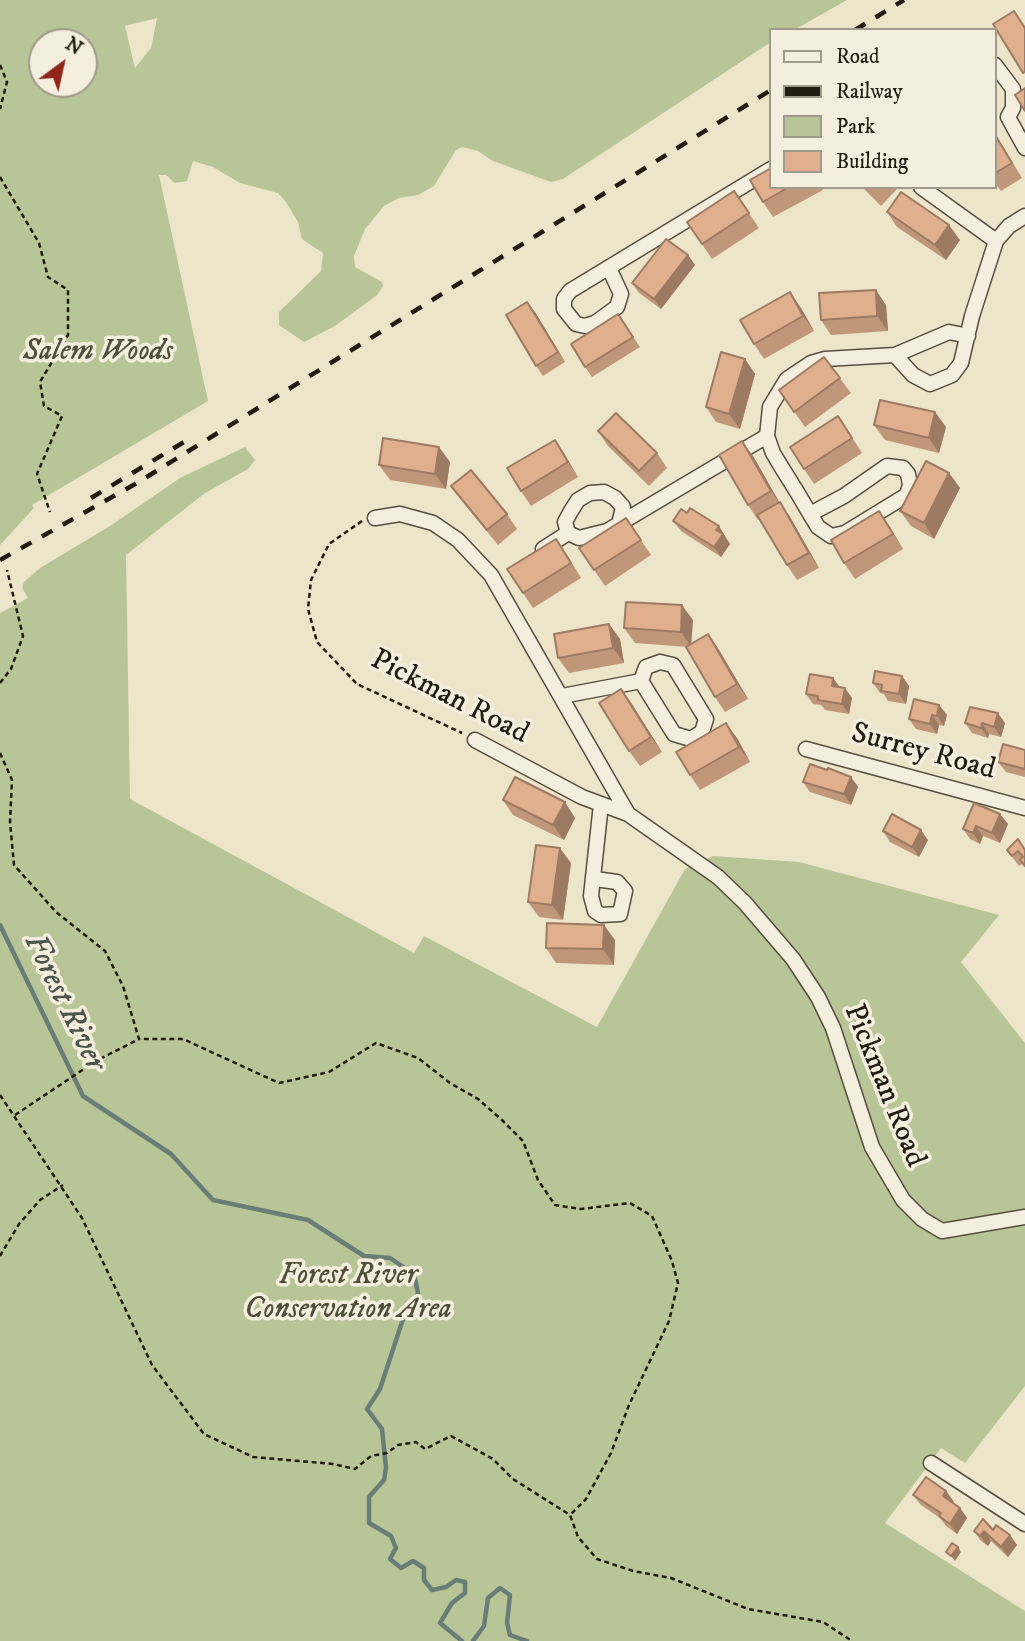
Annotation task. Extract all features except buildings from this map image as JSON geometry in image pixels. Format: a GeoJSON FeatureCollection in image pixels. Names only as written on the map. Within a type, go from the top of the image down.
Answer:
{"type":"FeatureCollection","features":[{"type":"Feature","properties":{"kind":"street"},"geometry":{"type":"LineString","coordinates":[[997,68],[1013,89],[1013,108],[1002,118],[1025,148]]}},
{"type":"Feature","properties":{"kind":"street"},"geometry":{"type":"LineString","coordinates":[[609,268],[769,170]]}},
{"type":"Feature","properties":{"kind":"street"},"geometry":{"type":"LineString","coordinates":[[924,189],[996,241]]}},
{"type":"Feature","properties":{"kind":"street"},"geometry":{"type":"LineString","coordinates":[[895,355],[913,375],[930,384],[942,382],[952,375],[961,362],[996,241],[1009,226],[1025,216]]}},
{"type":"Feature","properties":{"kind":"street"},"geometry":{"type":"LineString","coordinates":[[810,514],[844,496],[887,466],[894,465],[908,474],[910,485],[907,495],[845,533],[831,536],[818,527],[810,514],[773,453],[767,436],[770,407],[777,392],[797,370],[825,359],[895,355],[949,332],[968,336]]}},
{"type":"Feature","properties":{"kind":"street"},"geometry":{"type":"LineString","coordinates":[[568,533],[579,538],[591,536],[619,524],[767,436]]}},
{"type":"Feature","properties":{"kind":"street"},"geometry":{"type":"LineString","coordinates":[[568,533],[565,522],[570,511],[578,500],[590,493],[604,492],[615,498],[623,508],[619,524]]}},
{"type":"Feature","properties":{"kind":"street","name":"Pickman Road"},"geometry":{"type":"LineString","coordinates":[[375,517],[400,514],[433,523],[458,540],[499,576],[628,814]]}},
{"type":"Feature","properties":{"kind":"street"},"geometry":{"type":"LineString","coordinates":[[528,558],[568,533]]}},
{"type":"Feature","properties":{"kind":"street"},"geometry":{"type":"LineString","coordinates":[[660,662],[673,665],[706,719],[702,732],[691,739],[674,734],[641,681],[646,667],[660,662]]}},
{"type":"Feature","properties":{"kind":"street"},"geometry":{"type":"LineString","coordinates":[[562,696],[641,681]]}},
{"type":"Feature","properties":{"kind":"street","name":"Pickman Road"},"geometry":{"type":"LineString","coordinates":[[475,740],[601,804],[628,814],[718,877],[745,903],[793,959],[833,1028],[872,1147],[902,1200],[922,1219],[942,1231],[1025,1217]]}},
{"type":"Feature","properties":{"kind":"street","name":"Surrey Road"},"geometry":{"type":"LineString","coordinates":[[806,748],[1025,808]]}},
{"type":"Feature","properties":{"kind":"street"},"geometry":{"type":"LineString","coordinates":[[595,878],[601,804]]}},
{"type":"Feature","properties":{"kind":"street"},"geometry":{"type":"LineString","coordinates":[[931,1463],[1025,1524]]}},
{"type":"Feature","properties":{"kind":"path"},"geometry":{"type":"LineString","coordinates":[[0,65],[7,82],[0,109]]}},
{"type":"Feature","properties":{"kind":"path"},"geometry":{"type":"LineString","coordinates":[[0,177],[38,243],[47,277],[68,290],[68,335],[40,382],[44,406],[62,416],[37,474],[50,512]]}},
{"type":"Feature","properties":{"kind":"path","name":"Pickman Road"},"geometry":{"type":"LineString","coordinates":[[375,517],[360,522],[337,536],[316,567],[308,596],[317,642],[357,684],[475,740]]}},
{"type":"Feature","properties":{"kind":"path"},"geometry":{"type":"LineString","coordinates":[[0,683],[11,669],[23,636],[7,570]]}},
{"type":"Feature","properties":{"kind":"path"},"geometry":{"type":"LineString","coordinates":[[0,753],[12,780],[10,822],[14,865],[56,912],[105,951],[123,986],[139,1039]]}},
{"type":"Feature","properties":{"kind":"path"},"geometry":{"type":"LineString","coordinates":[[15,1115],[96,1061],[139,1039],[183,1039],[279,1083],[329,1072],[376,1043],[418,1058],[450,1083],[478,1098],[502,1119],[523,1141],[538,1180],[555,1205],[581,1209],[630,1203],[652,1216],[672,1261],[678,1283],[669,1321],[629,1405],[611,1453],[586,1499],[570,1515]]}},
{"type":"Feature","properties":{"kind":"path"},"geometry":{"type":"LineString","coordinates":[[0,1095],[63,1185],[82,1218],[152,1364],[204,1434],[253,1457],[333,1464],[355,1469],[371,1456],[387,1453],[398,1445],[416,1442],[425,1449],[452,1436],[493,1459],[513,1479],[570,1515],[578,1537],[597,1559],[633,1571],[671,1577],[748,1609],[823,1622],[852,1641]]}},
{"type":"Feature","properties":{"kind":"path"},"geometry":{"type":"LineString","coordinates":[[0,1256],[19,1224],[40,1200],[63,1185]]}},
{"type":"Feature","properties":{"kind":"green space","name":"Salem Woods"},"geometry":{"type":"Polygon","coordinates":[[[0,0],[847,0],[798,28],[769,28],[769,43],[563,179],[551,182],[493,161],[478,151],[462,147],[456,150],[434,186],[418,195],[399,198],[384,206],[365,229],[354,256],[355,267],[382,282],[383,286],[377,295],[335,326],[304,342],[279,325],[279,312],[321,271],[323,253],[302,239],[298,222],[286,202],[278,193],[240,183],[213,167],[193,161],[187,181],[175,183],[166,175],[159,175],[208,401],[32,505],[34,508],[0,545],[0,0]],[[157,18],[125,26],[135,68],[151,48],[157,18]]]}},
{"type":"Feature","properties":{"kind":"green space","name":"Forest River Conservation Area"},"geometry":{"type":"Polygon","coordinates":[[[245,447],[255,460],[248,469],[205,493],[126,555],[130,799],[414,953],[424,936],[597,1027],[685,869],[713,856],[799,862],[999,915],[961,962],[1025,1043],[1025,1386],[965,1463],[941,1448],[885,1523],[1025,1611],[1025,1641],[0,1641],[0,613],[28,598],[22,588],[24,582],[40,568],[110,526],[180,478],[245,447]]]}},
{"type":"Feature","properties":{"kind":"waterway","name":"Forest River"},"geometry":{"type":"LineString","coordinates":[[0,925],[83,1096],[171,1154],[213,1200],[308,1220],[364,1256],[390,1258],[414,1274],[418,1293],[402,1322],[380,1389],[367,1409],[382,1429],[386,1468],[384,1480],[369,1497],[369,1523],[391,1536],[396,1548],[390,1559],[401,1568],[413,1561],[424,1568],[424,1580],[432,1590],[446,1587],[456,1580],[465,1582],[465,1593],[452,1603],[440,1623],[462,1641]]}},
{"type":"Feature","properties":{"kind":"waterway","name":"Forest River"},"geometry":{"type":"LineString","coordinates":[[473,1641],[484,1626],[488,1598],[500,1588],[510,1595],[507,1623],[510,1635],[527,1641]]}},
{"type":"Feature","properties":{"kind":"railway"},"geometry":{"type":"LineString","coordinates":[[858,28],[904,0]]}},
{"type":"Feature","properties":{"kind":"railway"},"geometry":{"type":"LineString","coordinates":[[0,560],[137,483],[769,91]]}},
{"type":"Feature","properties":{"kind":"railway"},"geometry":{"type":"LineString","coordinates":[[91,498],[184,442]]}}]}
